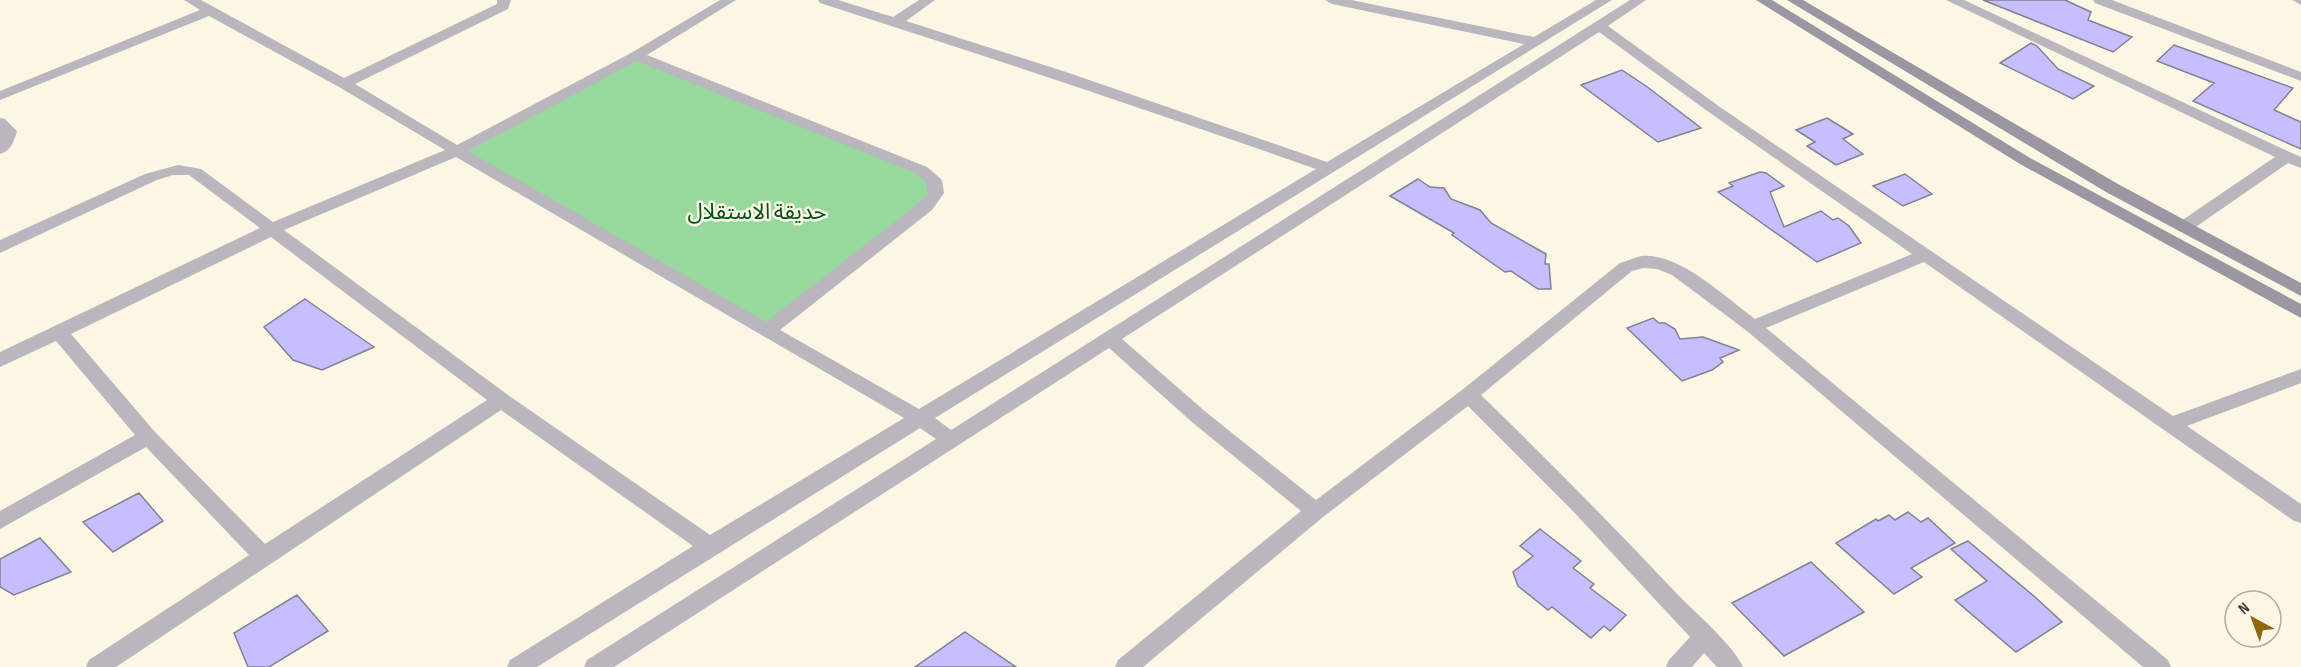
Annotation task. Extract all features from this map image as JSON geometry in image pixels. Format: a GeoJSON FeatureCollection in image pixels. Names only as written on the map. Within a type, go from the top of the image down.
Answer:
{"type":"FeatureCollection","features":[{"type":"Feature","properties":{"kind":"main road"},"geometry":{"type":"LineString","coordinates":[[1763,0],[2025,161],[2301,312]]}},
{"type":"Feature","properties":{"kind":"main road"},"geometry":{"type":"LineString","coordinates":[[1794,0],[2112,188],[2301,290]]}},
{"type":"Feature","properties":{"kind":"street"},"geometry":{"type":"LineString","coordinates":[[191,0],[344,84],[766,331],[920,418],[950,439]]}},
{"type":"Feature","properties":{"kind":"street"},"geometry":{"type":"LineString","coordinates":[[344,84],[497,9],[502,6],[504,0]]}},
{"type":"Feature","properties":{"kind":"street"},"geometry":{"type":"LineString","coordinates":[[0,360],[271,230],[372,185],[457,151],[636,56],[729,0]]}},
{"type":"Feature","properties":{"kind":"street"},"geometry":{"type":"LineString","coordinates":[[825,0],[1061,75],[1328,168]]}},
{"type":"Feature","properties":{"kind":"street"},"geometry":{"type":"LineString","coordinates":[[894,23],[928,0]]}},
{"type":"Feature","properties":{"kind":"street"},"geometry":{"type":"LineString","coordinates":[[1332,0],[1536,42]]}},
{"type":"Feature","properties":{"kind":"street"},"geometry":{"type":"LineString","coordinates":[[518,667],[710,546],[1605,0]]}},
{"type":"Feature","properties":{"kind":"street"},"geometry":{"type":"LineString","coordinates":[[595,667],[1639,0]]}},
{"type":"Feature","properties":{"kind":"street"},"geometry":{"type":"LineString","coordinates":[[1953,0],[2294,160]]}},
{"type":"Feature","properties":{"kind":"street"},"geometry":{"type":"LineString","coordinates":[[2100,0],[2301,77]]}},
{"type":"Feature","properties":{"kind":"street"},"geometry":{"type":"LineString","coordinates":[[0,96],[209,11]]}},
{"type":"Feature","properties":{"kind":"street"},"geometry":{"type":"LineString","coordinates":[[1599,25],[1715,110],[2173,424],[2301,515]]}},
{"type":"Feature","properties":{"kind":"street"},"geometry":{"type":"LineString","coordinates":[[636,56],[921,170],[934,180],[936,193],[926,206],[766,331]]}},
{"type":"Feature","properties":{"kind":"street"},"geometry":{"type":"LineString","coordinates":[[0,122],[9,131],[9,136],[0,148]]}},
{"type":"Feature","properties":{"kind":"street"},"geometry":{"type":"LineString","coordinates":[[2184,226],[2294,160]]}},
{"type":"Feature","properties":{"kind":"street"},"geometry":{"type":"LineString","coordinates":[[0,247],[169,170],[185,169],[195,172],[501,400],[710,546]]}},
{"type":"Feature","properties":{"kind":"street"},"geometry":{"type":"LineString","coordinates":[[1753,327],[1926,255]]}},
{"type":"Feature","properties":{"kind":"street"},"geometry":{"type":"LineString","coordinates":[[1126,667],[1316,511],[1469,394],[1626,267],[1642,262],[1659,262],[1678,271],[1753,327],[2160,667]]}},
{"type":"Feature","properties":{"kind":"street"},"geometry":{"type":"LineString","coordinates":[[60,333],[148,437],[265,558]]}},
{"type":"Feature","properties":{"kind":"street"},"geometry":{"type":"LineString","coordinates":[[1109,338],[1200,418],[1316,511]]}},
{"type":"Feature","properties":{"kind":"street"},"geometry":{"type":"LineString","coordinates":[[2173,424],[2301,376]]}},
{"type":"Feature","properties":{"kind":"street"},"geometry":{"type":"LineString","coordinates":[[1469,394],[1705,636],[1732,667]]}},
{"type":"Feature","properties":{"kind":"street"},"geometry":{"type":"LineString","coordinates":[[97,667],[501,400]]}},
{"type":"Feature","properties":{"kind":"street"},"geometry":{"type":"LineString","coordinates":[[0,521],[148,437]]}},
{"type":"Feature","properties":{"kind":"street"},"geometry":{"type":"LineString","coordinates":[[1677,667],[1705,636]]}},
{"type":"Feature","properties":{"kind":"green space","name":"حديقة الاستقلال"},"geometry":{"type":"Polygon","coordinates":[[[636,56],[921,170],[936,193],[766,331],[462,154],[636,56]]]}},
{"type":"Feature","properties":{"kind":"building"},"geometry":{"type":"Polygon","coordinates":[[[1983,0],[2065,0],[2091,12],[2088,20],[2132,37],[2113,52],[1983,0]]]}},
{"type":"Feature","properties":{"kind":"building"},"geometry":{"type":"Polygon","coordinates":[[[2031,43],[2037,46],[2058,69],[2094,86],[2073,99],[2000,63],[2031,43]]]}},
{"type":"Feature","properties":{"kind":"building"},"geometry":{"type":"Polygon","coordinates":[[[2174,45],[2293,88],[2274,110],[2301,122],[2301,149],[2193,101],[2214,83],[2157,61],[2174,45]]]}},
{"type":"Feature","properties":{"kind":"building"},"geometry":{"type":"Polygon","coordinates":[[[1622,70],[1701,128],[1658,142],[1581,85],[1622,70]]]}},
{"type":"Feature","properties":{"kind":"building"},"geometry":{"type":"Polygon","coordinates":[[[1827,118],[1853,134],[1843,139],[1863,154],[1836,165],[1807,146],[1815,142],[1796,130],[1827,118]]]}},
{"type":"Feature","properties":{"kind":"building"},"geometry":{"type":"Polygon","coordinates":[[[1760,172],[1766,173],[1784,186],[1770,192],[1784,227],[1821,211],[1833,220],[1838,218],[1849,226],[1861,243],[1817,262],[1718,192],[1733,186],[1729,183],[1760,172]]]}},
{"type":"Feature","properties":{"kind":"building"},"geometry":{"type":"Polygon","coordinates":[[[1905,174],[1932,194],[1903,206],[1873,186],[1905,174]]]}},
{"type":"Feature","properties":{"kind":"building"},"geometry":{"type":"Polygon","coordinates":[[[1418,179],[1430,187],[1444,188],[1451,199],[1480,210],[1491,223],[1546,254],[1545,264],[1549,264],[1551,289],[1538,289],[1511,271],[1505,272],[1452,235],[1454,233],[1390,196],[1418,179]]]}},
{"type":"Feature","properties":{"kind":"building"},"geometry":{"type":"Polygon","coordinates":[[[305,299],[374,347],[322,370],[293,360],[264,327],[305,299]]]}},
{"type":"Feature","properties":{"kind":"building"},"geometry":{"type":"Polygon","coordinates":[[[1653,318],[1675,329],[1680,339],[1703,337],[1739,350],[1720,358],[1723,362],[1712,370],[1682,381],[1627,328],[1653,318]]]}},
{"type":"Feature","properties":{"kind":"building"},"geometry":{"type":"Polygon","coordinates":[[[139,493],[163,521],[113,552],[83,522],[139,493]]]}},
{"type":"Feature","properties":{"kind":"building"},"geometry":{"type":"Polygon","coordinates":[[[1908,512],[1921,522],[1928,518],[1955,543],[1911,568],[1922,577],[1894,594],[1836,543],[1876,519],[1878,521],[1889,515],[1895,520],[1908,512]]]}},
{"type":"Feature","properties":{"kind":"building"},"geometry":{"type":"Polygon","coordinates":[[[1540,529],[1581,561],[1573,568],[1594,584],[1590,588],[1626,615],[1610,631],[1604,626],[1591,638],[1552,607],[1548,610],[1518,586],[1513,572],[1533,556],[1520,546],[1540,529]]]}},
{"type":"Feature","properties":{"kind":"building"},"geometry":{"type":"Polygon","coordinates":[[[40,538],[71,572],[14,595],[0,587],[0,559],[40,538]]]}},
{"type":"Feature","properties":{"kind":"building"},"geometry":{"type":"Polygon","coordinates":[[[1968,541],[2062,622],[2016,652],[1955,600],[1987,581],[1951,549],[1968,541]]]}},
{"type":"Feature","properties":{"kind":"building"},"geometry":{"type":"Polygon","coordinates":[[[1811,562],[1864,612],[1784,656],[1732,603],[1811,562]]]}},
{"type":"Feature","properties":{"kind":"building"},"geometry":{"type":"Polygon","coordinates":[[[297,595],[328,631],[269,667],[248,667],[234,633],[297,595]]]}},
{"type":"Feature","properties":{"kind":"building"},"geometry":{"type":"Polygon","coordinates":[[[965,632],[1016,667],[915,667],[965,632]]]}}]}
